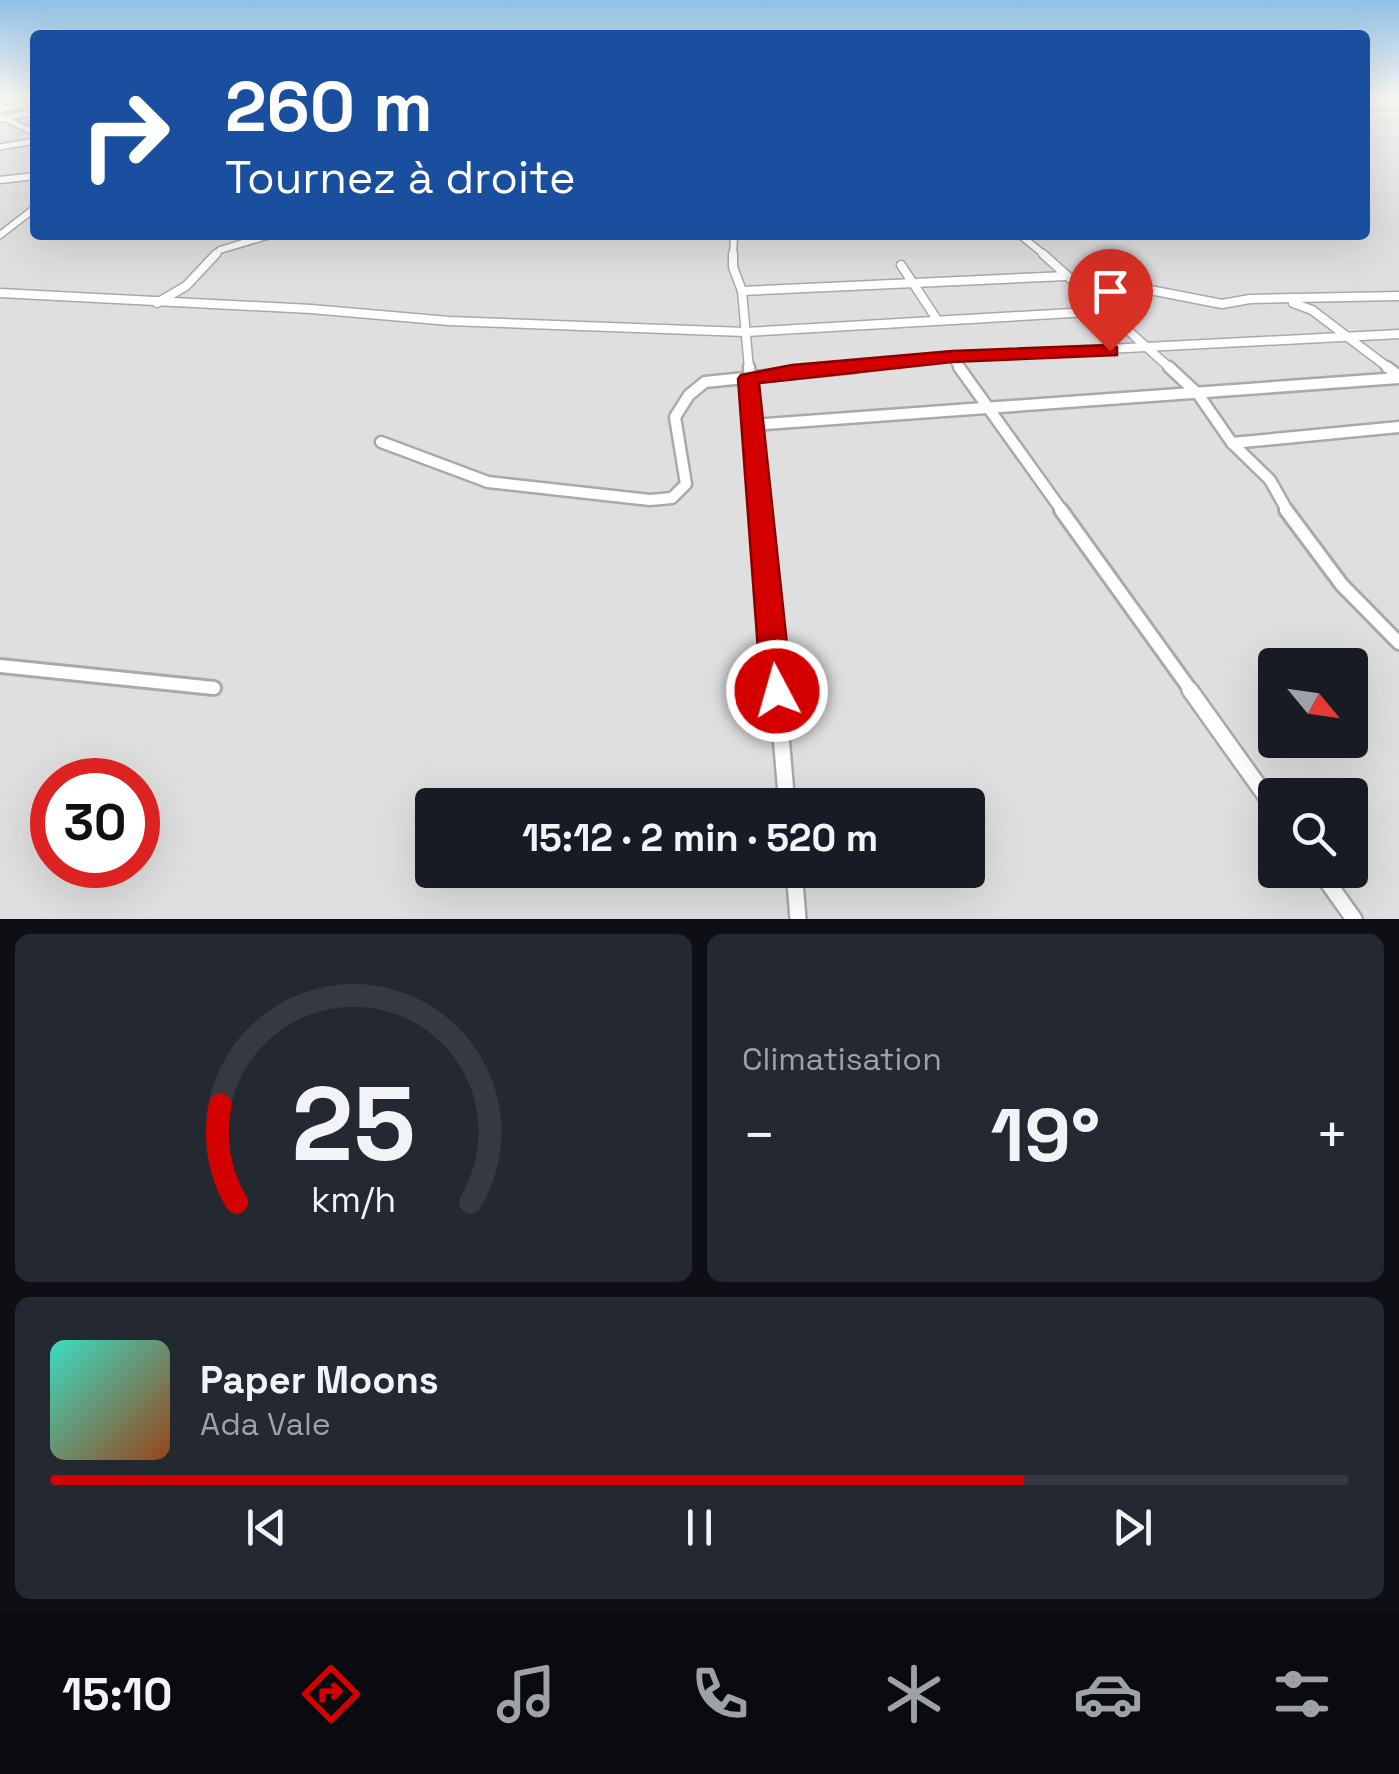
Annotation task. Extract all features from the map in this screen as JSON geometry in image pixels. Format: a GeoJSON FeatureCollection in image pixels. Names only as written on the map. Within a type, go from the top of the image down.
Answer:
{"type":"FeatureCollection","features":[{"type":"Feature","properties":{"kind":"street"},"geometry":{"type":"LineString","coordinates":[[0,147],[30,142]]}},
{"type":"Feature","properties":{"kind":"street"},"geometry":{"type":"LineString","coordinates":[[0,180],[30,177]]}},
{"type":"Feature","properties":{"kind":"street"},"geometry":{"type":"LineString","coordinates":[[0,234],[30,212]]}},
{"type":"Feature","properties":{"kind":"street"},"geometry":{"type":"LineString","coordinates":[[156,304],[186,286],[220,250],[253,240]]}},
{"type":"Feature","properties":{"kind":"street"},"geometry":{"type":"LineString","coordinates":[[734,240],[732,266],[742,291],[786,788]]}},
{"type":"Feature","properties":{"kind":"street"},"geometry":{"type":"LineString","coordinates":[[1026,240],[1078,282],[1198,394],[1232,443],[1270,480],[1282,503],[1342,585],[1399,643]]}},
{"type":"Feature","properties":{"kind":"street"},"geometry":{"type":"LineString","coordinates":[[900,265],[936,318]]}},
{"type":"Feature","properties":{"kind":"street"},"geometry":{"type":"LineString","coordinates":[[742,291],[1066,276]]}},
{"type":"Feature","properties":{"kind":"street"},"geometry":{"type":"LineString","coordinates":[[0,293],[449,321],[745,332],[1106,311],[1145,289],[1222,304],[1250,299],[1399,296]]}},
{"type":"Feature","properties":{"kind":"street"},"geometry":{"type":"LineString","coordinates":[[1288,301],[1312,310],[1399,377]]}},
{"type":"Feature","properties":{"kind":"street"},"geometry":{"type":"LineString","coordinates":[[381,442],[488,482],[650,500],[672,498],[686,484],[675,417],[688,395],[705,382],[792,370],[952,357],[1399,334]]}},
{"type":"Feature","properties":{"kind":"street"},"geometry":{"type":"LineString","coordinates":[[952,357],[1258,785]]}},
{"type":"Feature","properties":{"kind":"street"},"geometry":{"type":"LineString","coordinates":[[752,425],[1399,377]]}},
{"type":"Feature","properties":{"kind":"street"},"geometry":{"type":"LineString","coordinates":[[1232,443],[1399,428]]}},
{"type":"Feature","properties":{"kind":"street"},"geometry":{"type":"LineString","coordinates":[[0,666],[214,688]]}},
{"type":"Feature","properties":{"kind":"street"},"geometry":{"type":"LineString","coordinates":[[795,888],[798,919]]}},
{"type":"Feature","properties":{"kind":"street"},"geometry":{"type":"LineString","coordinates":[[1331,888],[1354,919]]}},
{"type":"Feature","properties":{"kind":"shaded area"},"geometry":{"type":"Polygon","coordinates":[[[0,138],[30,138],[30,240],[1370,240],[1370,138],[1399,138],[1399,919],[0,919],[0,138]]]}},
{"type":"Feature","properties":{"kind":"route"},"geometry":{"type":"LineString","coordinates":[[777,691],[748,379],[792,370],[952,357],[1110,351]]}}]}
